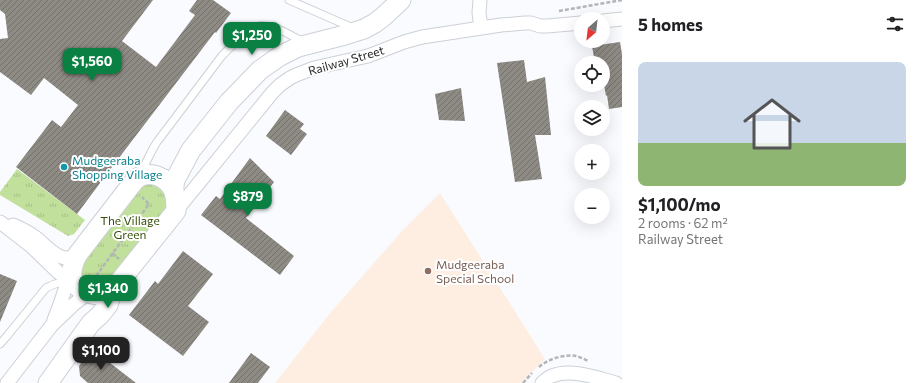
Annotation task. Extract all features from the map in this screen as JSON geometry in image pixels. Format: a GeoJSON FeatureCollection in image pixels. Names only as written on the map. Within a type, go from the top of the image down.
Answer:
{"type":"FeatureCollection","features":[{"type":"Feature","properties":{"kind":"street","name":"Railway Street"},"geometry":{"type":"LineString","coordinates":[[175,202],[175,180],[191,150],[229,102],[256,73],[280,56],[292,50],[309,44],[346,35],[380,20],[401,0]]}},
{"type":"Feature","properties":{"kind":"street"},"geometry":{"type":"LineString","coordinates":[[473,0],[479,14]]}},
{"type":"Feature","properties":{"kind":"street"},"geometry":{"type":"LineString","coordinates":[[480,0],[479,14],[481,27]]}},
{"type":"Feature","properties":{"kind":"street"},"geometry":{"type":"LineString","coordinates":[[610,20],[622,19]]}},
{"type":"Feature","properties":{"kind":"street","name":"Railway Street"},"geometry":{"type":"LineString","coordinates":[[54,380],[91,324],[105,309],[116,286],[175,202],[280,85],[296,75],[314,68],[358,58],[404,42],[422,38],[481,27],[525,23],[539,26],[574,24]]}},
{"type":"Feature","properties":{"kind":"street","name":"Railway Street"},"geometry":{"type":"LineString","coordinates":[[140,183],[156,171],[169,165],[191,150]]}},
{"type":"Feature","properties":{"kind":"street"},"geometry":{"type":"LineString","coordinates":[[52,325],[60,307],[80,279],[140,183],[155,175],[166,180],[171,186],[175,202]]}},
{"type":"Feature","properties":{"kind":"street"},"geometry":{"type":"LineString","coordinates":[[0,220],[31,246],[57,271],[80,279]]}},
{"type":"Feature","properties":{"kind":"street"},"geometry":{"type":"LineString","coordinates":[[0,220],[28,232],[55,254],[61,257],[70,258],[93,308],[91,324]]}},
{"type":"Feature","properties":{"kind":"street","name":"Railway Street"},"geometry":{"type":"LineString","coordinates":[[80,279],[102,295],[107,294],[116,286]]}},
{"type":"Feature","properties":{"kind":"street"},"geometry":{"type":"LineString","coordinates":[[7,383],[52,325],[74,304],[80,279]]}},
{"type":"Feature","properties":{"kind":"street"},"geometry":{"type":"LineString","coordinates":[[542,383],[551,376],[573,373],[616,383]]}},
{"type":"Feature","properties":{"kind":"lane"},"geometry":{"type":"LineString","coordinates":[[289,0],[360,30]]}},
{"type":"Feature","properties":{"kind":"lane"},"geometry":{"type":"LineString","coordinates":[[140,183],[143,168],[157,142],[216,63],[227,50],[249,30],[256,26],[267,26],[289,33],[309,44]]}},
{"type":"Feature","properties":{"kind":"lane"},"geometry":{"type":"LineString","coordinates":[[0,344],[46,288],[57,283],[80,279]]}},
{"type":"Feature","properties":{"kind":"path"},"geometry":{"type":"LineString","coordinates":[[80,279],[149,204],[140,183]]}},
{"type":"Feature","properties":{"kind":"shaded area","name":"Mudgeeraba Special School"},"geometry":{"type":"Polygon","coordinates":[[[440,193],[545,359],[521,383],[275,383],[331,312],[402,231],[440,193]]]}},
{"type":"Feature","properties":{"kind":"green space"},"geometry":{"type":"Polygon","coordinates":[[[17,169],[85,220],[74,234],[68,236],[0,195],[0,192],[17,169]]]}},
{"type":"Feature","properties":{"kind":"green space","name":"The Village Green"},"geometry":{"type":"Polygon","coordinates":[[[150,182],[163,189],[169,204],[150,235],[101,288],[87,282],[82,277],[80,262],[137,186],[150,182]]]}},
{"type":"Feature","properties":{"kind":"building"},"geometry":{"type":"Polygon","coordinates":[[[0,0],[153,0],[122,41],[156,67],[195,15],[189,11],[197,0],[213,0],[231,13],[77,214],[16,167],[52,120],[61,127],[78,105],[44,78],[31,95],[0,72],[0,39],[8,38],[5,14],[0,10],[0,0]]]}},
{"type":"Feature","properties":{"kind":"building"},"geometry":{"type":"Polygon","coordinates":[[[620,42],[622,54],[622,107],[610,109],[610,100],[608,100],[605,92],[610,92],[610,56],[594,56],[592,48],[610,48],[610,43],[620,42]]]}},
{"type":"Feature","properties":{"kind":"building"},"geometry":{"type":"Polygon","coordinates":[[[524,60],[527,82],[545,77],[551,135],[535,135],[542,179],[515,182],[497,63],[524,60]]]}},
{"type":"Feature","properties":{"kind":"building"},"geometry":{"type":"Polygon","coordinates":[[[461,88],[465,121],[439,120],[435,94],[461,88]]]}},
{"type":"Feature","properties":{"kind":"building"},"geometry":{"type":"Polygon","coordinates":[[[285,110],[304,124],[300,129],[307,134],[291,155],[266,136],[285,110]]]}},
{"type":"Feature","properties":{"kind":"building"},"geometry":{"type":"Polygon","coordinates":[[[250,158],[274,182],[246,218],[294,256],[280,275],[201,215],[216,196],[220,199],[250,158]]]}},
{"type":"Feature","properties":{"kind":"building"},"geometry":{"type":"Polygon","coordinates":[[[183,251],[213,274],[188,306],[209,322],[183,356],[129,315],[155,281],[158,284],[183,251]]]}},
{"type":"Feature","properties":{"kind":"building"},"geometry":{"type":"Polygon","coordinates":[[[0,274],[17,281],[0,322],[0,274]]]}},
{"type":"Feature","properties":{"kind":"building"},"geometry":{"type":"Polygon","coordinates":[[[92,349],[136,383],[88,383],[80,376],[79,366],[92,349]]]}},
{"type":"Feature","properties":{"kind":"building"},"geometry":{"type":"Polygon","coordinates":[[[251,353],[270,367],[258,383],[229,383],[251,353]]]}},
{"type":"Feature","properties":{"kind":"place","name":"Mudgeeraba Shopping Village"},"geometry":{"type":"Point","coordinates":[64,167]}},
{"type":"Feature","properties":{"kind":"place","name":"Mudgeeraba Special School"},"geometry":{"type":"Point","coordinates":[428,271]}}]}
